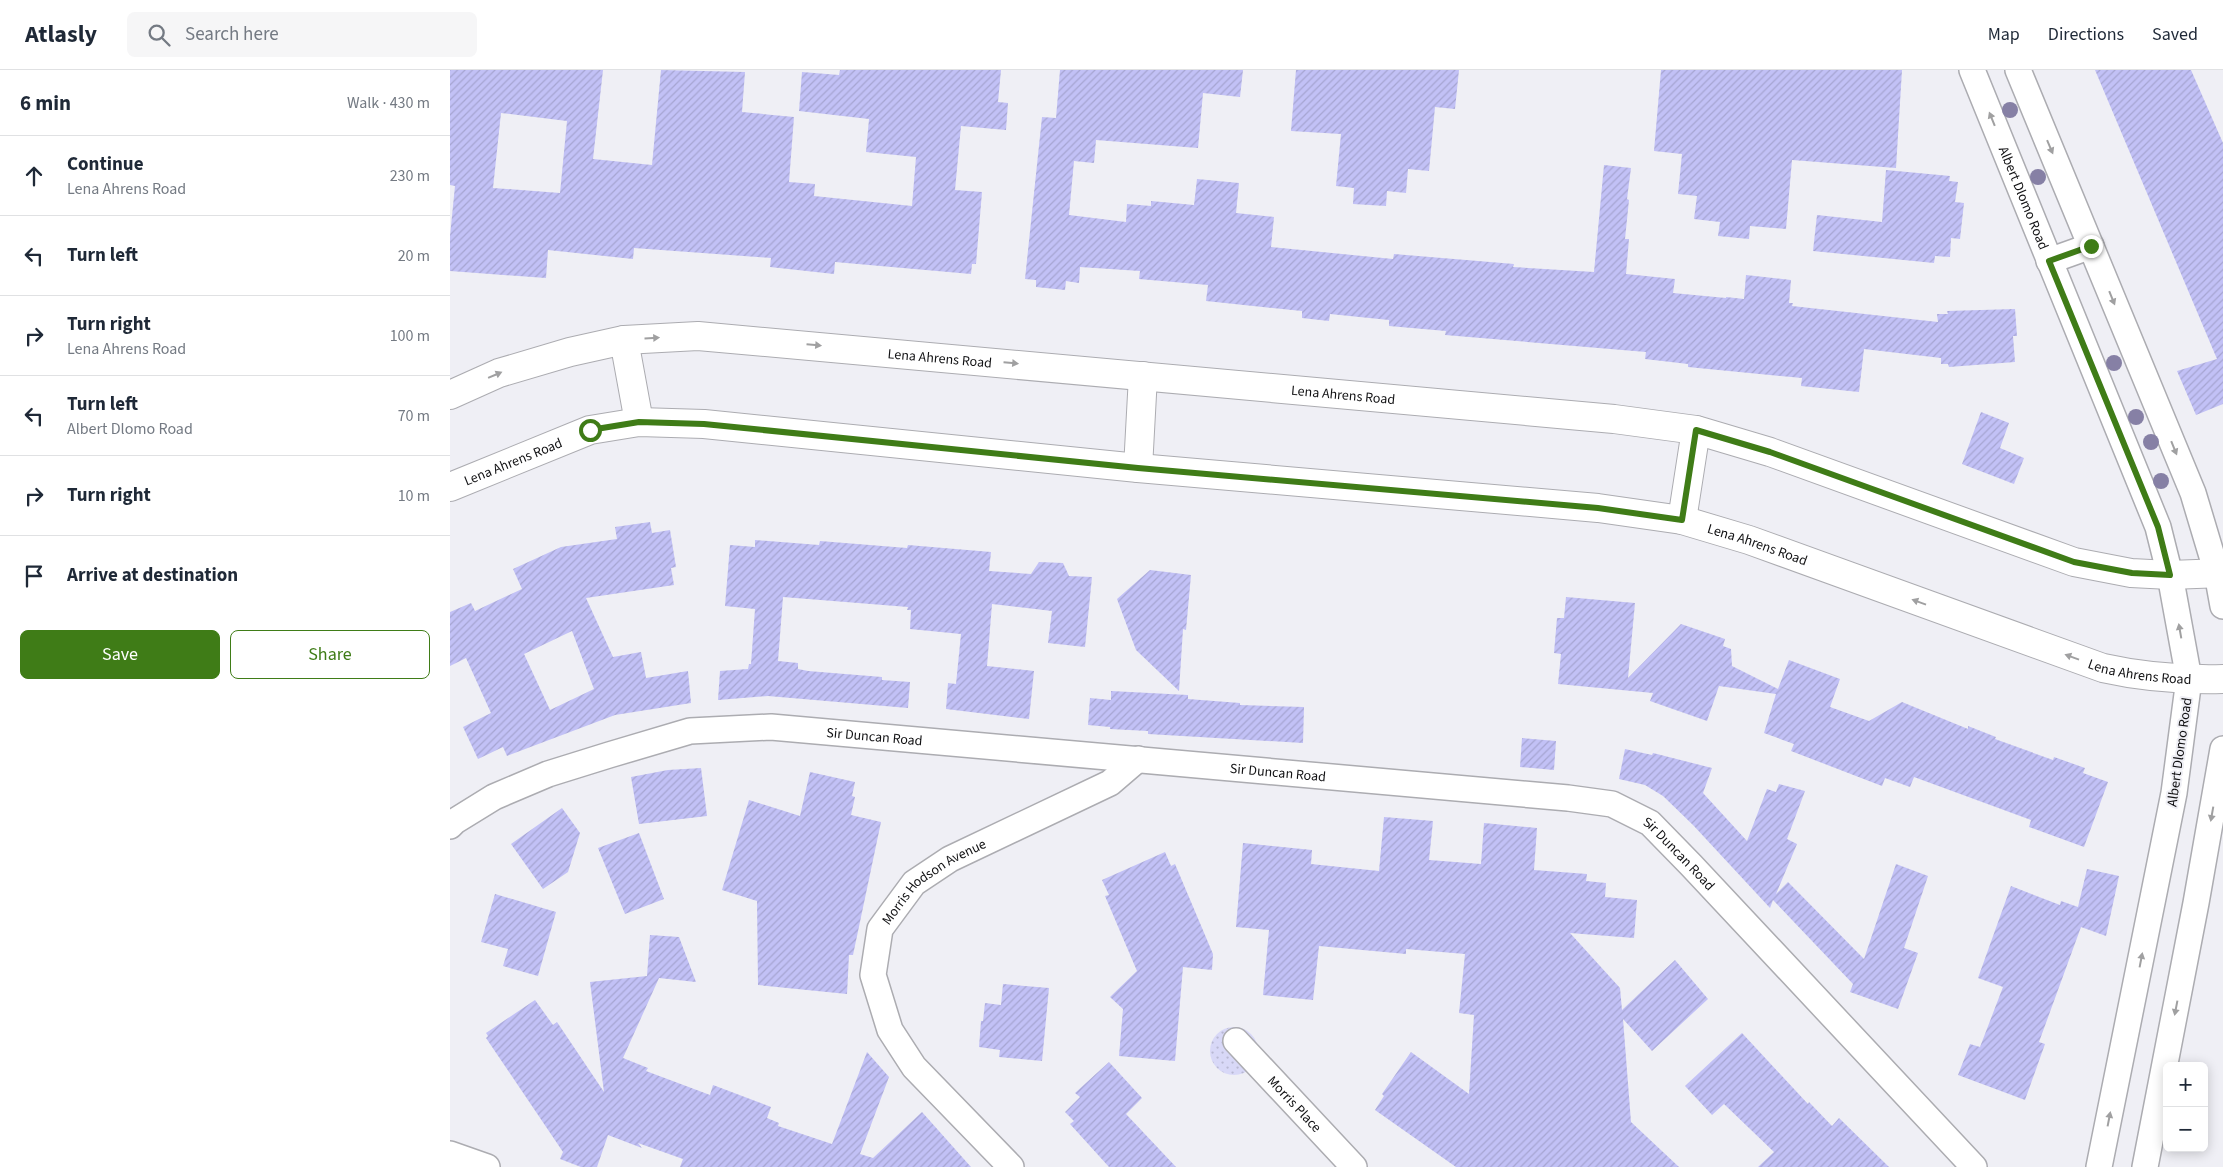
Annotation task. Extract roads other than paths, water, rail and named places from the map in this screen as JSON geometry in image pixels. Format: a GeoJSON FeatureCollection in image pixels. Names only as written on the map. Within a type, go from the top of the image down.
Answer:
{"type":"FeatureCollection","features":[{"type":"Feature","properties":{"kind":"main road","name":"Lena Ahrens Road"},"geometry":{"type":"LineString","coordinates":[[450,395],[499,373],[570,352],[624,340],[698,336],[1614,419],[1696,430],[1770,452],[2074,562],[2132,573],[2170,575],[2220,573]]}},
{"type":"Feature","properties":{"kind":"main road"},"geometry":{"type":"LineString","coordinates":[[624,340],[639,422]]}},
{"type":"Feature","properties":{"kind":"main road"},"geometry":{"type":"LineString","coordinates":[[1138,468],[1143,376]]}},
{"type":"Feature","properties":{"kind":"main road","name":"Lena Ahrens Road"},"geometry":{"type":"LineString","coordinates":[[450,487],[590,430],[639,422],[704,424],[1138,468],[1598,508],[1682,520],[1749,540],[2103,668],[2141,676],[2189,679],[2223,678]]}},
{"type":"Feature","properties":{"kind":"main road"},"geometry":{"type":"LineString","coordinates":[[1682,520],[1696,430]]}},
{"type":"Feature","properties":{"kind":"street","name":"Albert Dlomo Road"},"geometry":{"type":"LineString","coordinates":[[1972,70],[2158,527],[2170,575],[2189,679],[2174,793],[2099,1167]]}},
{"type":"Feature","properties":{"kind":"street"},"geometry":{"type":"LineString","coordinates":[[2018,70],[2193,493],[2220,573],[2223,606]]}},
{"type":"Feature","properties":{"kind":"street"},"geometry":{"type":"LineString","coordinates":[[2049,261],[2091,246]]}},
{"type":"Feature","properties":{"kind":"street","name":"Sir Duncan Road"},"geometry":{"type":"LineString","coordinates":[[450,826],[454,821],[494,797],[548,774],[690,732],[771,728],[1138,759],[1558,797],[1612,804],[1650,823],[1974,1167]]}},
{"type":"Feature","properties":{"kind":"street"},"geometry":{"type":"LineString","coordinates":[[2145,1167],[2196,903],[2223,749]]}},
{"type":"Feature","properties":{"kind":"street","name":"Morris Hodson Avenue"},"geometry":{"type":"LineString","coordinates":[[1011,1167],[914,1067],[890,1030],[873,975],[880,929],[914,884],[950,859],[1110,783],[1138,759]]}},
{"type":"Feature","properties":{"kind":"street","name":"Morris Place"},"geometry":{"type":"LineString","coordinates":[[1236,1041],[1354,1167]]}},
{"type":"Feature","properties":{"kind":"street"},"geometry":{"type":"LineString","coordinates":[[450,1154],[487,1167]]}}]}
